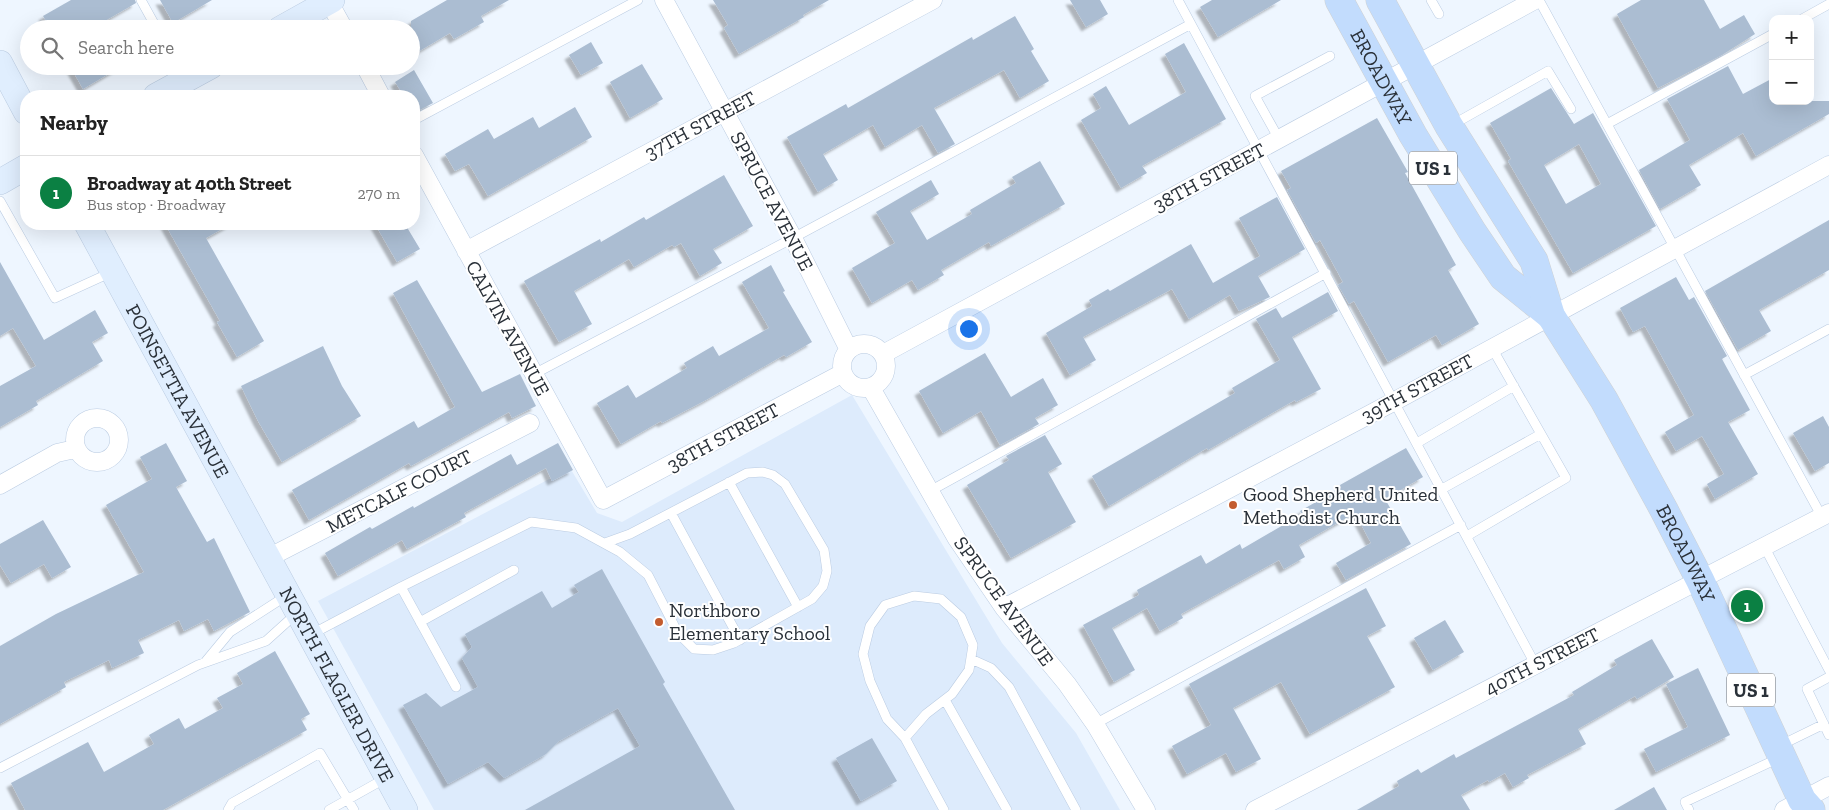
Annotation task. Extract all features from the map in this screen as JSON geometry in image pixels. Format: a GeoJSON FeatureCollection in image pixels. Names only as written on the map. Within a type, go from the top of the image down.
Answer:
{"type":"FeatureCollection","features":[{"type":"Feature","properties":{"kind":"main road","name":"BROADWAY"},"geometry":{"type":"LineString","coordinates":[[1339,0],[1442,183],[1503,277],[1551,316]]}},
{"type":"Feature","properties":{"kind":"main road","name":"BROADWAY"},"geometry":{"type":"LineString","coordinates":[[1380,0],[1449,126],[1534,261],[1551,316],[1630,446],[1700,580],[1780,752],[1800,808]]}},
{"type":"Feature","properties":{"kind":"street","name":"SPRUCE AVENUE"},"geometry":{"type":"LineString","coordinates":[[664,0],[793,238],[849,350]]}},
{"type":"Feature","properties":{"kind":"street","name":"37TH STREET"},"geometry":{"type":"LineString","coordinates":[[466,251],[934,0]]}},
{"type":"Feature","properties":{"kind":"street","name":"38TH STREET"},"geometry":{"type":"LineString","coordinates":[[883,354],[1535,0]]}},
{"type":"Feature","properties":{"kind":"street"},"geometry":{"type":"LineString","coordinates":[[296,20],[331,1],[340,20]]}},
{"type":"Feature","properties":{"kind":"street"},"geometry":{"type":"LineString","coordinates":[[0,63],[20,101]]}},
{"type":"Feature","properties":{"kind":"street"},"geometry":{"type":"LineString","coordinates":[[165,90],[188,75]]}},
{"type":"Feature","properties":{"kind":"street"},"geometry":{"type":"LineString","coordinates":[[370,75],[378,90]]}},
{"type":"Feature","properties":{"kind":"street","name":"39TH STREET"},"geometry":{"type":"LineString","coordinates":[[1004,608],[1395,401],[1829,165]]}},
{"type":"Feature","properties":{"kind":"street","name":"CALVIN AVENUE"},"geometry":{"type":"LineString","coordinates":[[420,167],[603,500]]}},
{"type":"Feature","properties":{"kind":"street"},"geometry":{"type":"LineString","coordinates":[[0,182],[20,170]]}},
{"type":"Feature","properties":{"kind":"street","name":"POINSETTIA AVENUE"},"geometry":{"type":"LineString","coordinates":[[90,230],[268,558]]}},
{"type":"Feature","properties":{"kind":"street"},"geometry":{"type":"LineString","coordinates":[[863,344],[877,348],[883,354],[886,360],[886,374],[877,385],[871,388],[857,388],[846,380],[843,373],[842,360],[849,350],[863,344]]}},
{"type":"Feature","properties":{"kind":"street","name":"38TH STREET"},"geometry":{"type":"LineString","coordinates":[[603,500],[843,373]]}},
{"type":"Feature","properties":{"kind":"street","name":"SPRUCE AVENUE"},"geometry":{"type":"LineString","coordinates":[[871,388],[957,540],[1004,608],[1067,684],[1094,724],[1146,810]]}},
{"type":"Feature","properties":{"kind":"street","name":"METCALF COURT"},"geometry":{"type":"LineString","coordinates":[[268,558],[530,423]]}},
{"type":"Feature","properties":{"kind":"street"},"geometry":{"type":"LineString","coordinates":[[0,485],[58,453],[76,449]]}},
{"type":"Feature","properties":{"kind":"street","name":"40TH STREET"},"geometry":{"type":"LineString","coordinates":[[1255,810],[1825,515]]}},
{"type":"Feature","properties":{"kind":"street","name":"NORTH FLAGLER DRIVE"},"geometry":{"type":"LineString","coordinates":[[268,558],[405,810]]}},
{"type":"Feature","properties":{"kind":"street"},"geometry":{"type":"LineString","coordinates":[[1800,808],[1829,786]]}},
{"type":"Feature","properties":{"kind":"lane"},"geometry":{"type":"LineString","coordinates":[[141,0],[152,20]]}},
{"type":"Feature","properties":{"kind":"lane"},"geometry":{"type":"LineString","coordinates":[[420,117],[638,0]]}},
{"type":"Feature","properties":{"kind":"lane"},"geometry":{"type":"LineString","coordinates":[[1178,0],[1535,664]]}},
{"type":"Feature","properties":{"kind":"lane"},"geometry":{"type":"LineString","coordinates":[[1431,0],[1439,14]]}},
{"type":"Feature","properties":{"kind":"lane"},"geometry":{"type":"LineString","coordinates":[[1539,0],[1744,375],[1825,515]]}},
{"type":"Feature","properties":{"kind":"lane"},"geometry":{"type":"LineString","coordinates":[[1809,15],[1829,4]]}},
{"type":"Feature","properties":{"kind":"lane"},"geometry":{"type":"LineString","coordinates":[[534,374],[793,238],[1191,24]]}},
{"type":"Feature","properties":{"kind":"lane"},"geometry":{"type":"LineString","coordinates":[[1607,124],[1769,36]]}},
{"type":"Feature","properties":{"kind":"lane"},"geometry":{"type":"LineString","coordinates":[[1279,139],[1255,96],[1330,56]]}},
{"type":"Feature","properties":{"kind":"lane"},"geometry":{"type":"LineString","coordinates":[[1449,126],[1548,71],[1571,109]]}},
{"type":"Feature","properties":{"kind":"lane"},"geometry":{"type":"LineString","coordinates":[[0,201],[55,298],[113,271]]}},
{"type":"Feature","properties":{"kind":"lane"},"geometry":{"type":"LineString","coordinates":[[930,491],[1326,274]]}},
{"type":"Feature","properties":{"kind":"lane"},"geometry":{"type":"LineString","coordinates":[[1744,375],[1829,329]]}},
{"type":"Feature","properties":{"kind":"lane"},"geometry":{"type":"LineString","coordinates":[[1467,536],[1566,478],[1492,348]]}},
{"type":"Feature","properties":{"kind":"lane"},"geometry":{"type":"LineString","coordinates":[[1417,443],[1514,386]]}},
{"type":"Feature","properties":{"kind":"lane"},"geometry":{"type":"LineString","coordinates":[[1442,489],[1541,434]]}},
{"type":"Feature","properties":{"kind":"lane"},"geometry":{"type":"LineString","coordinates":[[310,635],[532,522],[576,528],[620,552],[648,575],[678,633],[694,649],[713,650],[740,640],[812,599],[823,586],[827,571],[824,550],[785,484],[773,475],[763,472],[747,473],[630,534],[604,543]]}},
{"type":"Feature","properties":{"kind":"lane"},"geometry":{"type":"LineString","coordinates":[[729,482],[798,607]]}},
{"type":"Feature","properties":{"kind":"lane"},"geometry":{"type":"LineString","coordinates":[[671,513],[740,640]]}},
{"type":"Feature","properties":{"kind":"lane"},"geometry":{"type":"LineString","coordinates":[[1094,724],[1461,524]]}},
{"type":"Feature","properties":{"kind":"lane"},"geometry":{"type":"LineString","coordinates":[[1764,546],[1829,670]]}},
{"type":"Feature","properties":{"kind":"lane"},"geometry":{"type":"LineString","coordinates":[[420,622],[514,570]]}},
{"type":"Feature","properties":{"kind":"lane"},"geometry":{"type":"LineString","coordinates":[[401,587],[456,687]]}},
{"type":"Feature","properties":{"kind":"lane"},"geometry":{"type":"LineString","coordinates":[[905,738],[926,714],[952,694],[969,670],[973,645],[961,617],[941,600],[914,596],[884,605],[870,626],[863,654],[870,681],[887,719],[905,738],[944,810]]}},
{"type":"Feature","properties":{"kind":"lane"},"geometry":{"type":"LineString","coordinates":[[206,662],[230,632],[293,603]]}},
{"type":"Feature","properties":{"kind":"lane"},"geometry":{"type":"LineString","coordinates":[[0,768],[206,662],[266,641],[293,603]]}},
{"type":"Feature","properties":{"kind":"lane"},"geometry":{"type":"LineString","coordinates":[[970,659],[991,668],[1009,687],[1076,810]]}},
{"type":"Feature","properties":{"kind":"lane"},"geometry":{"type":"LineString","coordinates":[[1829,677],[1808,689],[1829,735]]}},
{"type":"Feature","properties":{"kind":"lane"},"geometry":{"type":"LineString","coordinates":[[945,700],[1007,810]]}},
{"type":"Feature","properties":{"kind":"lane"},"geometry":{"type":"LineString","coordinates":[[1689,810],[1685,802],[1780,752],[1824,724]]}},
{"type":"Feature","properties":{"kind":"lane"},"geometry":{"type":"LineString","coordinates":[[228,810],[232,803],[320,754],[354,810]]}},
{"type":"Feature","properties":{"kind":"lane"},"geometry":{"type":"LineString","coordinates":[[330,810],[387,778]]}},
{"type":"Feature","properties":{"kind":"shaded area","name":"Northboro Elementary School"},"geometry":{"type":"Polygon","coordinates":[[[852,395],[1002,643],[1076,733],[1120,810],[434,810],[318,601],[570,468],[597,513],[622,522],[852,395]]]}},
{"type":"Feature","properties":{"kind":"building"},"geometry":{"type":"Polygon","coordinates":[[[71,0],[135,0],[136,3],[107,20],[45,20],[43,16],[71,0]]]}},
{"type":"Feature","properties":{"kind":"building"},"geometry":{"type":"Polygon","coordinates":[[[160,0],[212,0],[178,20],[171,20],[160,0]]]}},
{"type":"Feature","properties":{"kind":"building"},"geometry":{"type":"Polygon","coordinates":[[[447,0],[509,0],[481,16],[484,22],[454,39],[450,33],[420,51],[420,20],[413,20],[447,0]]]}},
{"type":"Feature","properties":{"kind":"building"},"geometry":{"type":"Polygon","coordinates":[[[713,0],[829,0],[803,15],[804,17],[739,54],[724,28],[728,25],[713,0]]]}},
{"type":"Feature","properties":{"kind":"building"},"geometry":{"type":"Polygon","coordinates":[[[1070,0],[1100,0],[1108,14],[1086,27],[1070,0]]]}},
{"type":"Feature","properties":{"kind":"building"},"geometry":{"type":"Polygon","coordinates":[[[1212,0],[1281,0],[1218,37],[1200,7],[1212,0]]]}},
{"type":"Feature","properties":{"kind":"building"},"geometry":{"type":"Polygon","coordinates":[[[1641,0],[1704,0],[1720,29],[1744,15],[1755,34],[1722,55],[1658,88],[1617,14],[1641,0]]]}},
{"type":"Feature","properties":{"kind":"building"},"geometry":{"type":"Polygon","coordinates":[[[1015,16],[1034,49],[1031,51],[1049,81],[1020,98],[1004,70],[934,108],[955,144],[938,153],[922,125],[885,147],[873,125],[823,154],[838,180],[818,192],[787,137],[846,104],[848,108],[972,37],[973,40],[1015,16]]]}},
{"type":"Feature","properties":{"kind":"building"},"geometry":{"type":"Polygon","coordinates":[[[591,42],[603,63],[581,75],[569,55],[591,42]]]}},
{"type":"Feature","properties":{"kind":"building"},"geometry":{"type":"Polygon","coordinates":[[[1184,43],[1226,119],[1142,166],[1147,173],[1121,188],[1081,120],[1101,108],[1093,94],[1106,86],[1129,125],[1186,92],[1165,54],[1184,43]]]}},
{"type":"Feature","properties":{"kind":"building"},"geometry":{"type":"Polygon","coordinates":[[[642,64],[663,99],[630,118],[610,82],[642,64]]]}},
{"type":"Feature","properties":{"kind":"building"},"geometry":{"type":"Polygon","coordinates":[[[1728,66],[1743,94],[1769,80],[1769,105],[1814,105],[1814,101],[1829,101],[1829,114],[1756,156],[1743,133],[1689,165],[1701,185],[1660,209],[1639,170],[1690,140],[1667,99],[1728,66]]]}},
{"type":"Feature","properties":{"kind":"building"},"geometry":{"type":"Polygon","coordinates":[[[75,75],[107,75],[83,89],[75,75]]]}},
{"type":"Feature","properties":{"kind":"building"},"geometry":{"type":"Polygon","coordinates":[[[406,75],[417,75],[433,103],[420,110],[420,90],[400,90],[395,82],[406,75]]]}},
{"type":"Feature","properties":{"kind":"building"},"geometry":{"type":"Polygon","coordinates":[[[1551,88],[1574,124],[1593,113],[1656,226],[1573,273],[1508,161],[1511,159],[1490,123],[1551,88]],[[1579,144],[1544,165],[1566,204],[1601,184],[1579,144]]]}},
{"type":"Feature","properties":{"kind":"building"},"geometry":{"type":"Polygon","coordinates":[[[575,107],[592,137],[488,196],[469,164],[455,171],[445,154],[488,129],[494,139],[533,117],[539,128],[575,107]]]}},
{"type":"Feature","properties":{"kind":"building"},"geometry":{"type":"Polygon","coordinates":[[[1377,118],[1408,172],[1405,173],[1456,265],[1448,270],[1479,324],[1442,345],[1436,335],[1388,362],[1354,301],[1349,304],[1338,285],[1343,282],[1320,240],[1316,243],[1287,190],[1291,188],[1281,171],[1377,118]]]}},
{"type":"Feature","properties":{"kind":"building"},"geometry":{"type":"Polygon","coordinates":[[[1040,161],[1065,204],[991,246],[989,242],[941,270],[944,275],[918,290],[912,280],[872,303],[852,268],[895,243],[876,212],[931,180],[939,194],[910,211],[927,240],[972,214],[970,210],[1016,183],[1012,177],[1040,161]]]}},
{"type":"Feature","properties":{"kind":"building"},"geometry":{"type":"Polygon","coordinates":[[[724,175],[753,226],[713,249],[722,263],[700,276],[681,243],[674,247],[672,245],[634,267],[629,259],[574,291],[592,324],[559,342],[524,281],[600,239],[601,242],[644,217],[646,220],[724,175]]]}},
{"type":"Feature","properties":{"kind":"building"},"geometry":{"type":"Polygon","coordinates":[[[1277,197],[1305,249],[1258,276],[1270,297],[1239,311],[1230,295],[1189,319],[1172,289],[1083,337],[1096,360],[1070,375],[1046,333],[1092,306],[1089,300],[1108,289],[1110,291],[1191,244],[1213,283],[1260,256],[1239,218],[1277,197]]]}},
{"type":"Feature","properties":{"kind":"building"},"geometry":{"type":"Polygon","coordinates":[[[1829,220],[1829,270],[1759,310],[1771,331],[1738,350],[1705,291],[1829,220]]]}},
{"type":"Feature","properties":{"kind":"building"},"geometry":{"type":"Polygon","coordinates":[[[168,230],[220,230],[206,238],[264,341],[237,357],[217,322],[220,321],[168,230]]]}},
{"type":"Feature","properties":{"kind":"building"},"geometry":{"type":"Polygon","coordinates":[[[378,230],[409,230],[420,249],[397,262],[378,230]]]}},
{"type":"Feature","properties":{"kind":"building"},"geometry":{"type":"Polygon","coordinates":[[[0,262],[44,340],[95,310],[108,333],[92,342],[103,361],[36,401],[38,405],[0,427],[0,386],[36,366],[13,328],[0,336],[0,262]]]}},
{"type":"Feature","properties":{"kind":"building"},"geometry":{"type":"Polygon","coordinates":[[[771,265],[785,291],[783,292],[812,342],[786,357],[784,355],[706,400],[662,423],[661,421],[621,444],[597,403],[628,385],[636,398],[687,368],[684,363],[713,346],[719,356],[769,328],[742,282],[771,265]]]}},
{"type":"Feature","properties":{"kind":"building"},"geometry":{"type":"Polygon","coordinates":[[[1676,277],[1689,300],[1694,297],[1727,356],[1722,359],[1750,410],[1728,422],[1758,474],[1715,499],[1707,484],[1724,474],[1702,436],[1676,451],[1665,432],[1694,415],[1645,326],[1633,332],[1620,308],[1676,277]]]}},
{"type":"Feature","properties":{"kind":"building"},"geometry":{"type":"Polygon","coordinates":[[[417,280],[482,392],[520,374],[536,406],[512,418],[509,412],[411,466],[409,463],[309,520],[292,490],[414,421],[418,428],[455,407],[393,293],[417,280]]]}},
{"type":"Feature","properties":{"kind":"building"},"geometry":{"type":"Polygon","coordinates":[[[1328,292],[1338,311],[1292,337],[1321,389],[1296,402],[1295,400],[1208,450],[1207,448],[1109,506],[1092,476],[1235,393],[1232,388],[1280,360],[1256,319],[1276,308],[1282,318],[1328,292]]]}},
{"type":"Feature","properties":{"kind":"building"},"geometry":{"type":"Polygon","coordinates":[[[323,346],[342,386],[361,416],[282,462],[258,421],[241,386],[323,346]]]}},
{"type":"Feature","properties":{"kind":"building"},"geometry":{"type":"Polygon","coordinates":[[[985,353],[1011,397],[1043,378],[1058,405],[1035,418],[1039,424],[1000,445],[981,411],[943,433],[919,391],[985,353]]]}},
{"type":"Feature","properties":{"kind":"building"},"geometry":{"type":"Polygon","coordinates":[[[1823,416],[1829,427],[1829,463],[1815,471],[1793,433],[1823,416]]]}},
{"type":"Feature","properties":{"kind":"building"},"geometry":{"type":"Polygon","coordinates":[[[1045,435],[1062,464],[1048,472],[1076,522],[1011,558],[967,485],[1009,460],[1006,456],[1045,435]]]}},
{"type":"Feature","properties":{"kind":"building"},"geometry":{"type":"Polygon","coordinates":[[[166,443],[187,481],[176,487],[207,542],[214,538],[250,612],[214,631],[208,619],[184,631],[179,620],[138,640],[144,653],[112,668],[109,660],[64,682],[66,687],[0,724],[0,646],[56,614],[144,572],[106,505],[152,479],[140,457],[166,443]]]}},
{"type":"Feature","properties":{"kind":"building"},"geometry":{"type":"Polygon","coordinates":[[[558,443],[573,470],[552,481],[546,468],[464,513],[466,517],[407,549],[402,540],[338,576],[325,553],[370,527],[372,529],[413,506],[414,508],[511,454],[517,465],[558,443]]]}},
{"type":"Feature","properties":{"kind":"building"},"geometry":{"type":"Polygon","coordinates":[[[1406,448],[1423,477],[1385,499],[1411,544],[1346,580],[1336,563],[1371,543],[1355,513],[1299,545],[1305,557],[1284,569],[1279,560],[1181,614],[1183,618],[1160,631],[1147,608],[1112,628],[1135,670],[1114,682],[1083,625],[1139,595],[1137,590],[1201,555],[1206,564],[1240,544],[1242,549],[1302,514],[1300,511],[1341,488],[1340,485],[1406,448]]]}},
{"type":"Feature","properties":{"kind":"building"},"geometry":{"type":"Polygon","coordinates":[[[43,520],[71,567],[52,578],[44,564],[11,583],[0,565],[0,544],[43,520]]]}},
{"type":"Feature","properties":{"kind":"building"},"geometry":{"type":"Polygon","coordinates":[[[602,569],[665,682],[663,684],[735,810],[525,810],[640,746],[618,708],[559,741],[546,754],[504,778],[488,762],[448,784],[403,705],[426,693],[441,707],[478,687],[462,658],[472,647],[465,634],[542,591],[552,608],[579,592],[574,585],[602,569]]]}},
{"type":"Feature","properties":{"kind":"building"},"geometry":{"type":"Polygon","coordinates":[[[1366,588],[1386,626],[1367,636],[1395,687],[1310,734],[1281,682],[1233,708],[1261,759],[1236,772],[1226,753],[1187,774],[1172,746],[1211,725],[1189,684],[1366,588]]]}},
{"type":"Feature","properties":{"kind":"building"},"geometry":{"type":"Polygon","coordinates":[[[1445,620],[1464,652],[1433,670],[1414,638],[1445,620]]]}},
{"type":"Feature","properties":{"kind":"building"},"geometry":{"type":"Polygon","coordinates":[[[1652,639],[1674,677],[1637,699],[1635,696],[1578,729],[1586,744],[1527,775],[1529,778],[1513,787],[1505,773],[1489,782],[1488,780],[1461,795],[1470,810],[1357,810],[1399,786],[1397,781],[1418,769],[1421,773],[1454,754],[1456,758],[1574,695],[1572,692],[1617,665],[1614,660],[1652,639]]]}},
{"type":"Feature","properties":{"kind":"building"},"geometry":{"type":"Polygon","coordinates":[[[275,651],[310,714],[301,719],[307,730],[163,810],[25,810],[11,783],[88,742],[104,772],[154,744],[149,735],[179,718],[185,729],[223,708],[217,698],[243,684],[237,673],[275,651]]]}},
{"type":"Feature","properties":{"kind":"building"},"geometry":{"type":"Polygon","coordinates":[[[1698,668],[1730,735],[1656,772],[1644,749],[1688,727],[1666,684],[1698,668]]]}},
{"type":"Feature","properties":{"kind":"building"},"geometry":{"type":"Polygon","coordinates":[[[872,738],[897,781],[861,801],[836,758],[872,738]]]}},
{"type":"Feature","properties":{"kind":"building"},"geometry":{"type":"Polygon","coordinates":[[[1654,787],[1667,810],[1614,810],[1654,787]]]}},
{"type":"Feature","properties":{"kind":"place","name":"Good Shepherd United Methodist Church"},"geometry":{"type":"Point","coordinates":[1233,505]}},
{"type":"Feature","properties":{"kind":"place","name":"Broadway at 40th Street"},"geometry":{"type":"Point","coordinates":[1747,606]}},
{"type":"Feature","properties":{"kind":"place","name":"Northboro Elementary School"},"geometry":{"type":"Point","coordinates":[659,622]}}]}
